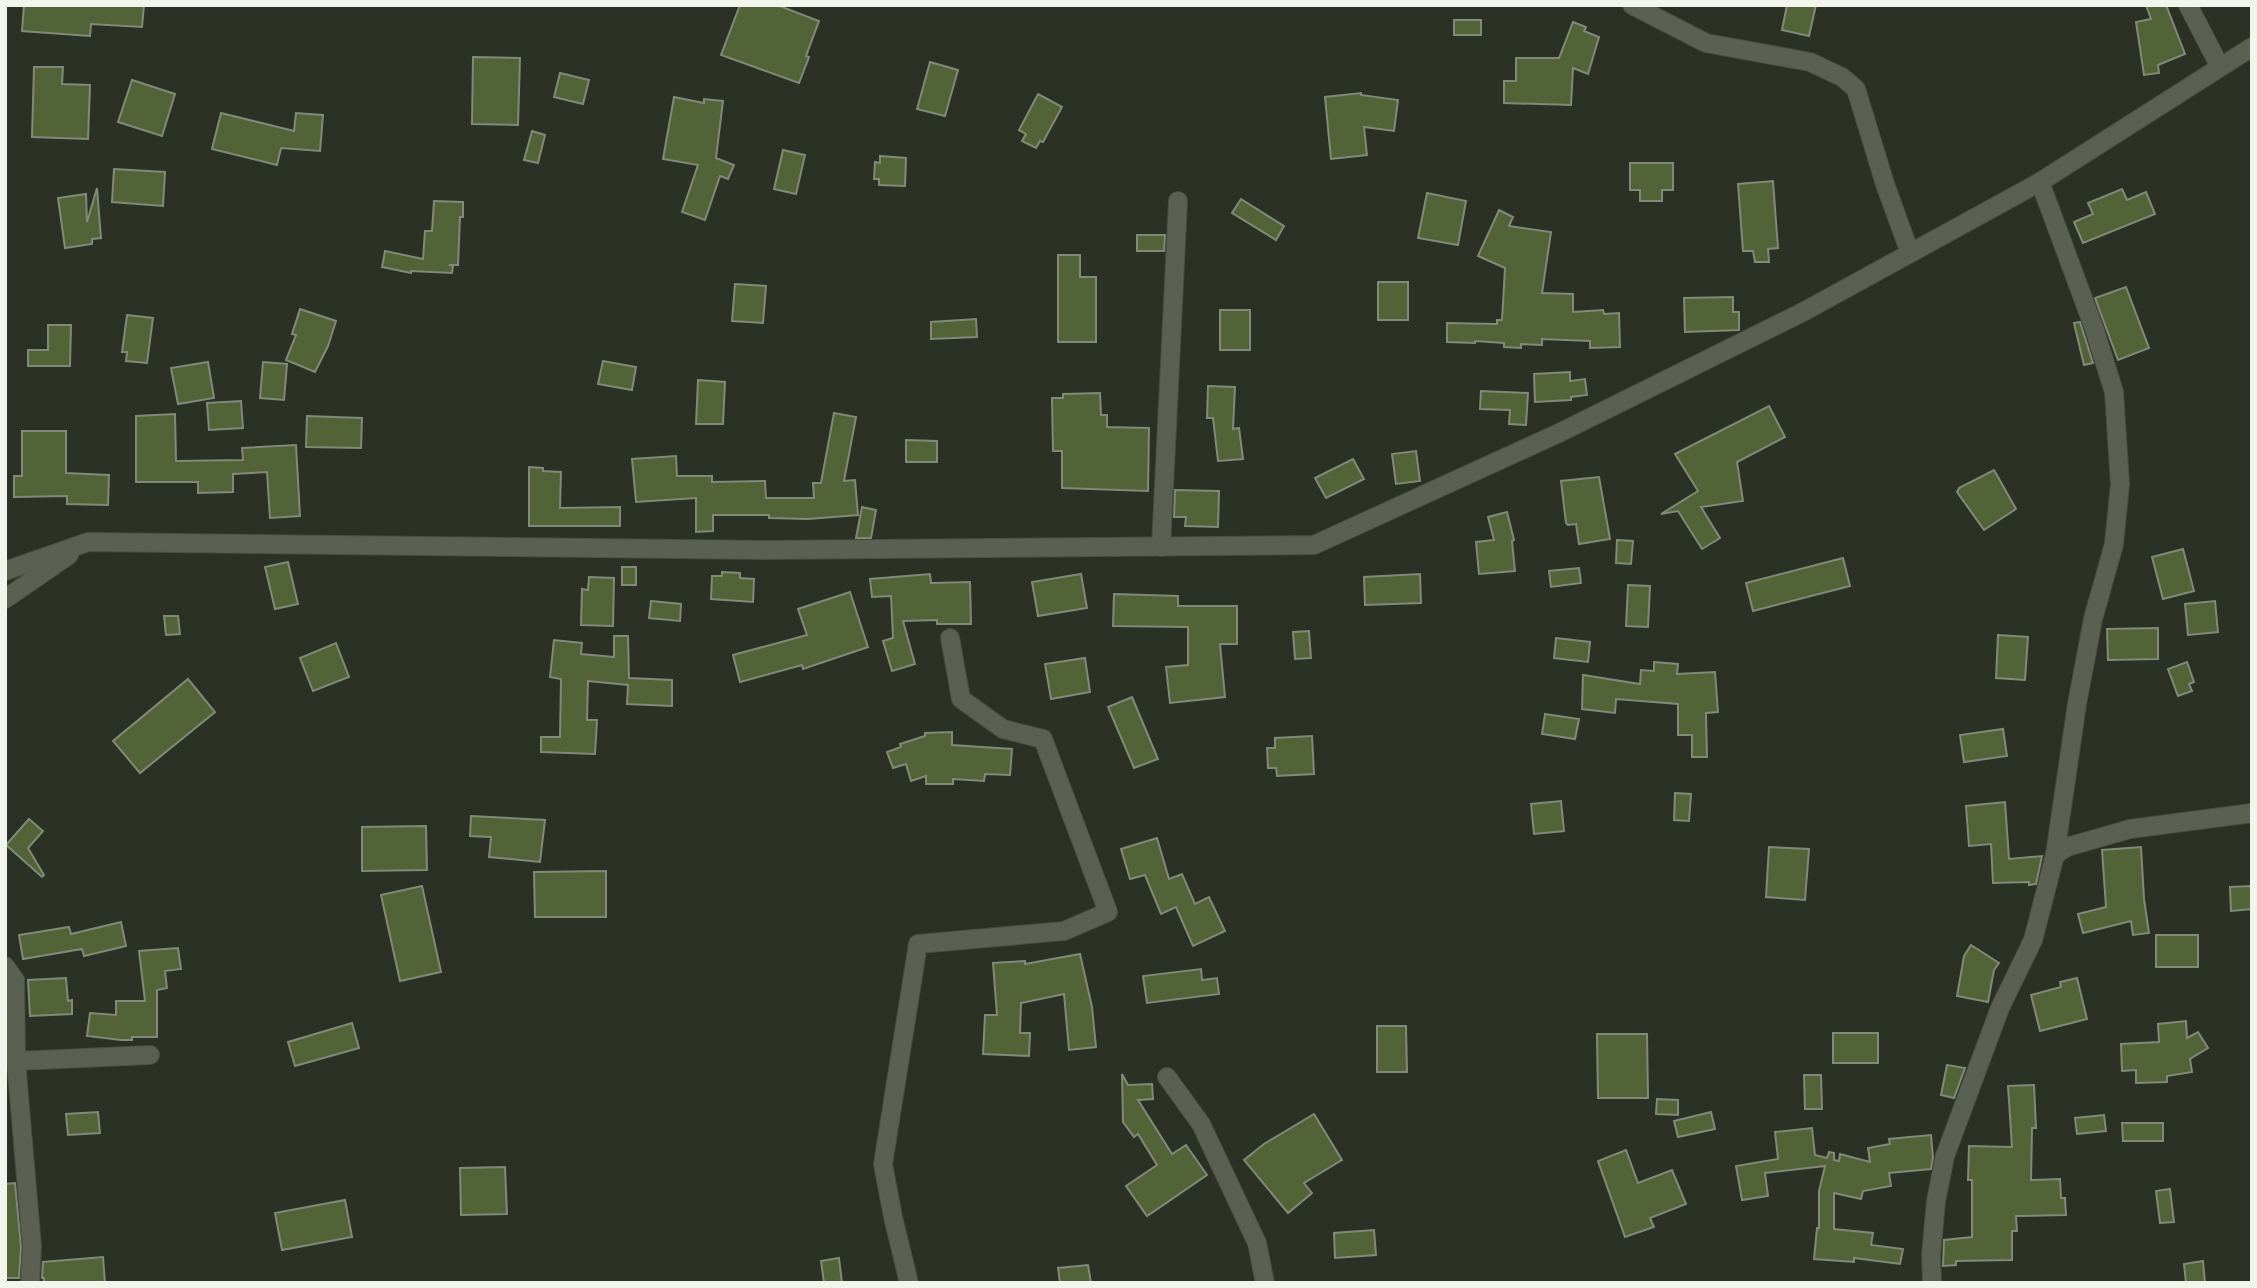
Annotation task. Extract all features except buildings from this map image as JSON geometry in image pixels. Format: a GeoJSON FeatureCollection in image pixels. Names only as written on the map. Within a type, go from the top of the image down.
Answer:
{"type":"FeatureCollection","features":[{"type":"Feature","properties":{"kind":"street"},"geometry":{"type":"LineString","coordinates":[[1632,5],[1706,43],[1810,62],[1842,77],[1856,89],[1885,184],[1910,253]]}},
{"type":"Feature","properties":{"kind":"street"},"geometry":{"type":"LineString","coordinates":[[2188,5],[2220,67]]}},
{"type":"Feature","properties":{"kind":"street"},"geometry":{"type":"LineString","coordinates":[[5,571],[88,542],[765,550],[1314,545],[1572,427],[1802,312],[2040,181],[2252,47]]}},
{"type":"Feature","properties":{"kind":"street"},"geometry":{"type":"LineString","coordinates":[[1932,1283],[1931,1255],[1936,1202],[1945,1156],[2000,1008],[2034,940],[2055,855],[2077,704],[2093,618],[2114,544],[2120,484],[2114,392],[2094,328],[2040,181]]}},
{"type":"Feature","properties":{"kind":"street"},"geometry":{"type":"LineString","coordinates":[[1161,547],[1178,201]]}},
{"type":"Feature","properties":{"kind":"street"},"geometry":{"type":"LineString","coordinates":[[5,599],[88,542]]}},
{"type":"Feature","properties":{"kind":"street"},"geometry":{"type":"LineString","coordinates":[[909,1283],[883,1164],[918,944],[1064,931],[1108,912],[1042,739],[1003,729],[961,699],[950,638]]}},
{"type":"Feature","properties":{"kind":"street"},"geometry":{"type":"LineString","coordinates":[[2055,855],[2067,847],[2130,829],[2252,813]]}},
{"type":"Feature","properties":{"kind":"street"},"geometry":{"type":"LineString","coordinates":[[5,966],[15,980],[16,1061],[32,1247],[30,1283]]}},
{"type":"Feature","properties":{"kind":"street"},"geometry":{"type":"LineString","coordinates":[[16,1061],[150,1055]]}},
{"type":"Feature","properties":{"kind":"street"},"geometry":{"type":"LineString","coordinates":[[1167,1077],[1201,1124],[1257,1243],[1265,1283]]}}]}
